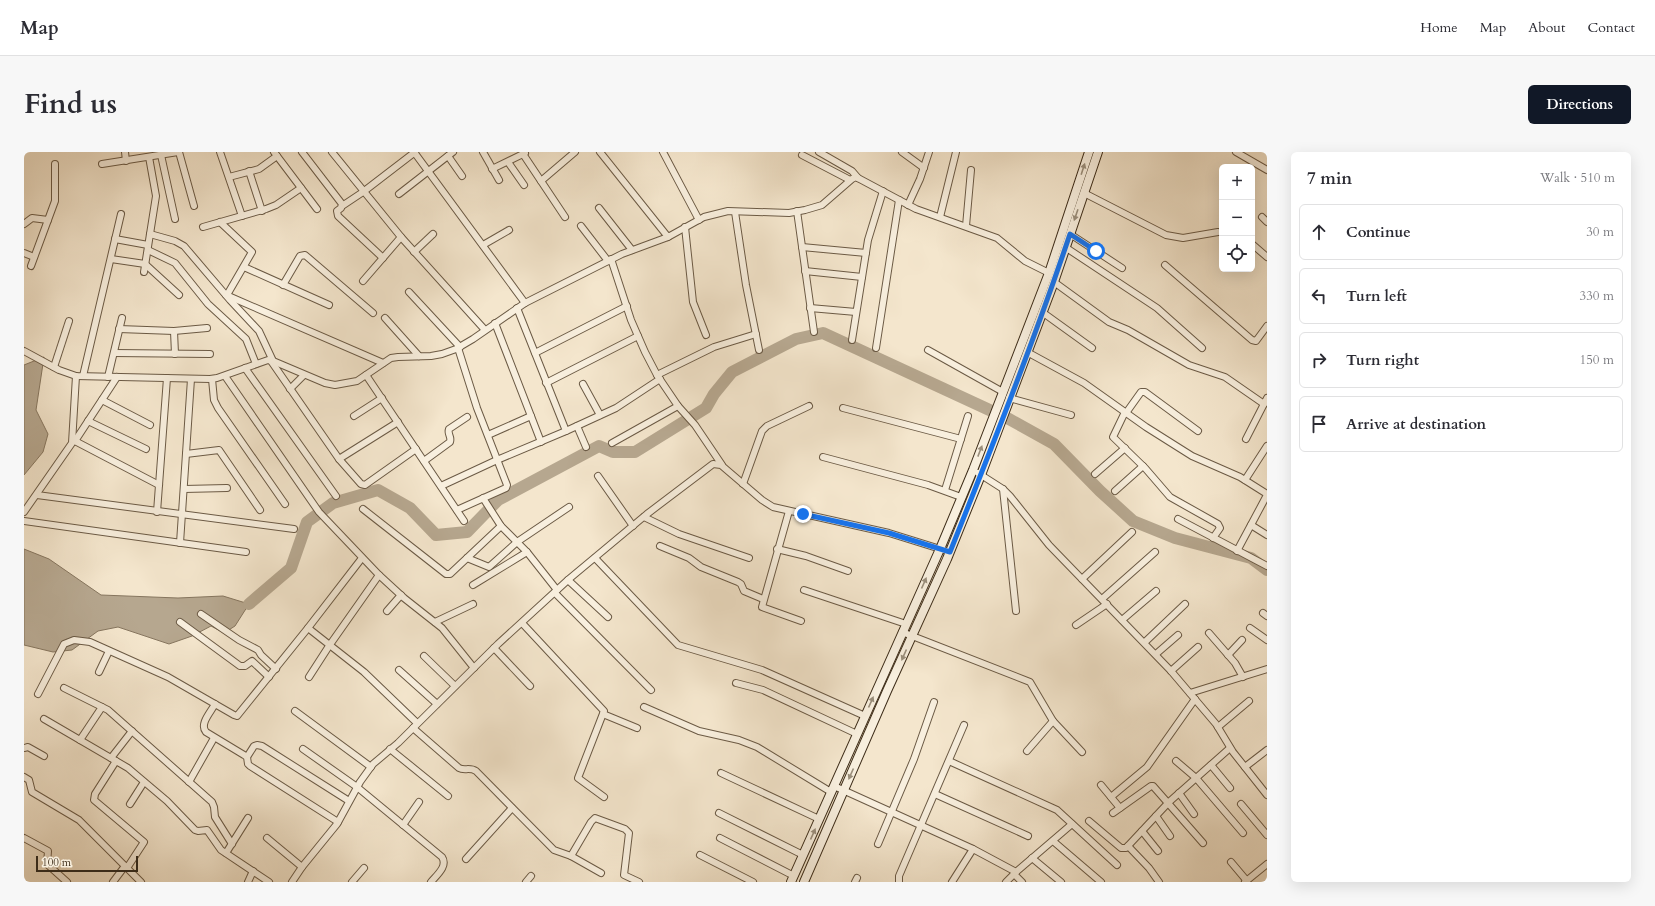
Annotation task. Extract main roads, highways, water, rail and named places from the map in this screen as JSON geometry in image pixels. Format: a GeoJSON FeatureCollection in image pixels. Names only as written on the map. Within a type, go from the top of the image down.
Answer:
{"type":"FeatureCollection","features":[{"type":"Feature","properties":{"kind":"main road"},"geometry":{"type":"LineString","coordinates":[[804,882],[950,552],[981,475],[1000,425],[1005,402],[1003,392],[1049,273],[1089,152]]}},
{"type":"Feature","properties":{"kind":"main road"},"geometry":{"type":"LineString","coordinates":[[793,879],[940,549],[992,421],[1005,402],[1027,352],[1054,282],[1098,152]]}},
{"type":"Feature","properties":{"kind":"main road"},"geometry":{"type":"LineString","coordinates":[[917,600],[926,605]]}},
{"type":"Feature","properties":{"kind":"waterway"},"geometry":{"type":"LineString","coordinates":[[249,604],[291,568],[307,522],[333,503],[378,490],[410,508],[436,535],[467,532],[498,500],[599,446],[613,452],[635,452],[706,408],[714,394],[732,372],[796,339],[823,333],[1009,419],[1054,444],[1100,491],[1133,521],[1175,538],[1251,558],[1267,570]]}}]}
